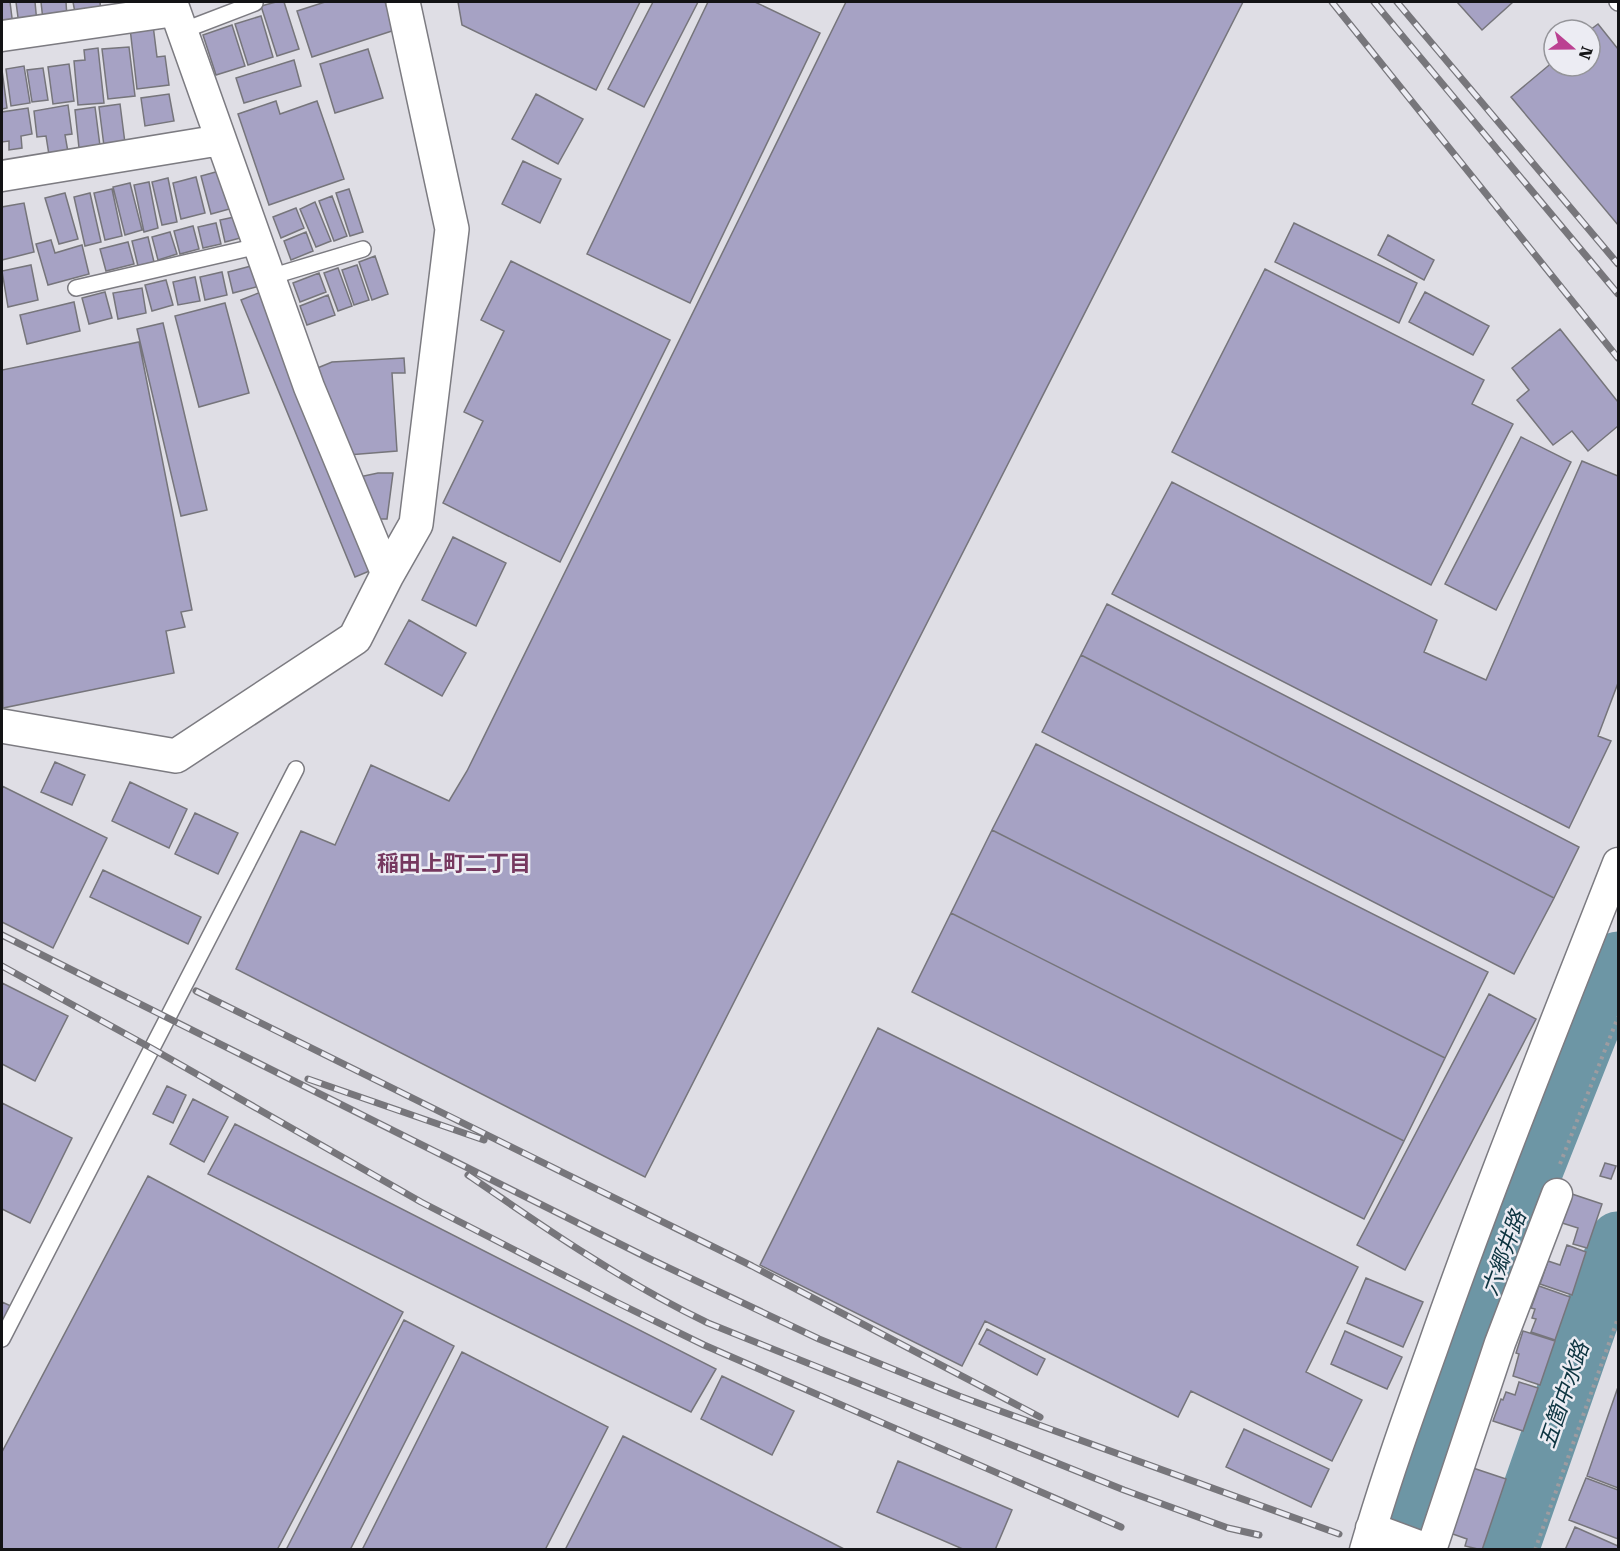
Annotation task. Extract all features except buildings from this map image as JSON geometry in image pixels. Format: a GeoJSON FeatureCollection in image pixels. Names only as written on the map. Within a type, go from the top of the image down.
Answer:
{"type":"FeatureCollection","features":[{"type":"Feature","properties":{"kind":"street"},"geometry":{"type":"LineString","coordinates":[[2,726],[176,756],[355,638],[416,524],[452,229],[403,2]]}},
{"type":"Feature","properties":{"kind":"street"},"geometry":{"type":"LineString","coordinates":[[2,36],[177,14],[309,387],[387,575]]}},
{"type":"Feature","properties":{"kind":"street"},"geometry":{"type":"LineString","coordinates":[[2,176],[221,140]]}},
{"type":"Feature","properties":{"kind":"street"},"geometry":{"type":"LineString","coordinates":[[1557,1194],[1500,1343],[1429,1549],[1373,1537],[1408,1417],[1475,1230],[1618,863]]}},
{"type":"Feature","properties":{"kind":"lane"},"geometry":{"type":"LineString","coordinates":[[177,14],[255,3]]}},
{"type":"Feature","properties":{"kind":"lane"},"geometry":{"type":"LineString","coordinates":[[76,288],[258,246]]}},
{"type":"Feature","properties":{"kind":"lane"},"geometry":{"type":"LineString","coordinates":[[270,277],[363,249]]}},
{"type":"Feature","properties":{"kind":"lane"},"geometry":{"type":"LineString","coordinates":[[2,1339],[296,769]]}},
{"type":"Feature","properties":{"kind":"path"},"geometry":{"type":"LineString","coordinates":[[1557,1194],[1552,1184],[1618,1017]]}},
{"type":"Feature","properties":{"kind":"path"},"geometry":{"type":"LineString","coordinates":[[1535,1550],[1618,1318]]}},
{"type":"Feature","properties":{"kind":"waterway","name":"六郷井路"},"geometry":{"type":"LineString","coordinates":[[1400,1550],[1513,1225],[1618,960]]}},
{"type":"Feature","properties":{"kind":"waterway","name":"五箇中水路"},"geometry":{"type":"LineString","coordinates":[[1510,1550],[1618,1240]]}},
{"type":"Feature","properties":{"kind":"railway"},"geometry":{"type":"LineString","coordinates":[[1332,2],[1618,358]]}},
{"type":"Feature","properties":{"kind":"railway"},"geometry":{"type":"LineString","coordinates":[[1374,2],[1618,294]]}},
{"type":"Feature","properties":{"kind":"railway"},"geometry":{"type":"LineString","coordinates":[[1397,2],[1618,264]]}},
{"type":"Feature","properties":{"kind":"railway"},"geometry":{"type":"LineString","coordinates":[[2,935],[650,1259],[819,1339],[959,1396],[1339,1534]]}},
{"type":"Feature","properties":{"kind":"railway"},"geometry":{"type":"LineString","coordinates":[[2,966],[421,1202],[616,1302],[704,1345],[1121,1527]]}},
{"type":"Feature","properties":{"kind":"railway"},"geometry":{"type":"LineString","coordinates":[[196,991],[752,1266],[1040,1417]]}},
{"type":"Feature","properties":{"kind":"railway"},"geometry":{"type":"LineString","coordinates":[[308,1079],[484,1140]]}},
{"type":"Feature","properties":{"kind":"railway"},"geometry":{"type":"LineString","coordinates":[[468,1175],[615,1272],[708,1323],[1124,1490],[1228,1528],[1259,1535]]}},
{"type":"Feature","properties":{"kind":"district","name":"稲田上町二丁目"},"geometry":{"type":"Point","coordinates":[454,863]}}]}
